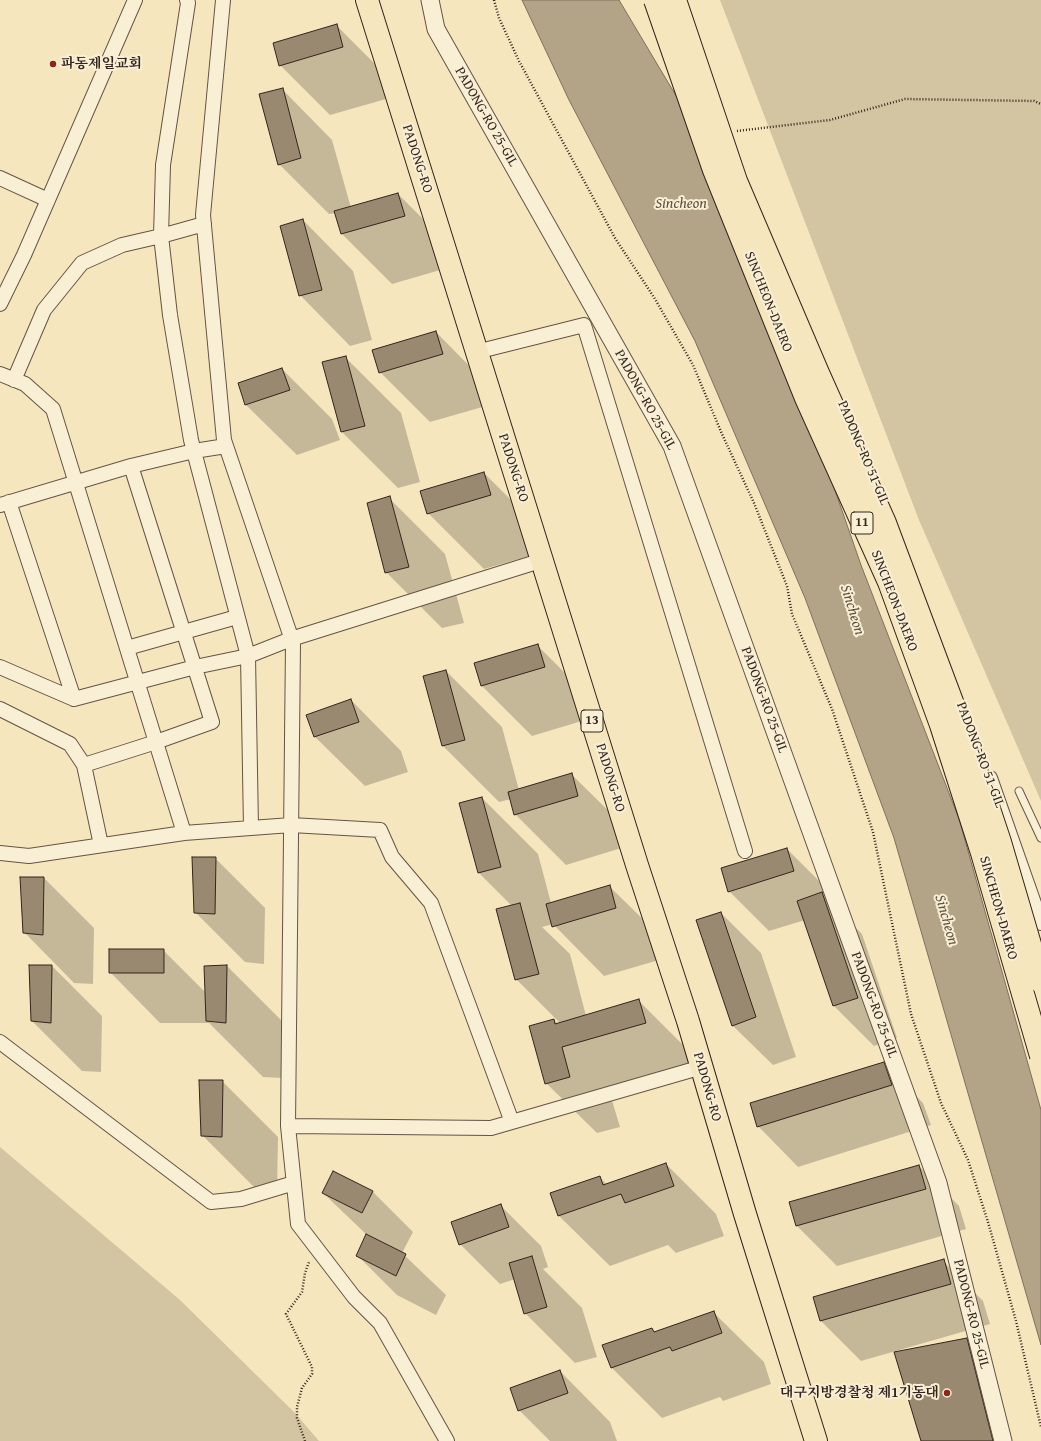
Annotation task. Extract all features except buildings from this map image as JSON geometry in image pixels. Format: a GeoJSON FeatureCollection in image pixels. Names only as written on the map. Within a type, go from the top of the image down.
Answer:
{"type":"FeatureCollection","features":[{"type":"Feature","properties":{"kind":"main road","name":"PADONG-RO"},"geometry":{"type":"LineString","coordinates":[[367,0],[476,352],[543,560],[611,782],[702,1067],[745,1214],[816,1441]]}},
{"type":"Feature","properties":{"kind":"main road","name":"SINCHEON-DAERO"},"geometry":{"type":"LineString","coordinates":[[655,0],[714,170],[806,398],[889,582],[948,747],[982,853],[1041,1056]]}},
{"type":"Feature","properties":{"kind":"main road","name":"SINCHEON-DAERO"},"geometry":{"type":"LineString","coordinates":[[675,0],[736,181],[888,530],[963,730],[1000,842],[1041,982]]}},
{"type":"Feature","properties":{"kind":"street"},"geometry":{"type":"LineString","coordinates":[[0,304],[48,200],[135,0]]}},
{"type":"Feature","properties":{"kind":"street"},"geometry":{"type":"LineString","coordinates":[[186,0],[186,10],[163,165],[160,236],[170,315],[194,451],[248,656],[251,828]]}},
{"type":"Feature","properties":{"kind":"street"},"geometry":{"type":"LineString","coordinates":[[223,0],[203,215],[224,440],[291,639],[288,1126],[298,1224],[354,1297],[380,1323],[447,1441]]}},
{"type":"Feature","properties":{"kind":"street","name":"PADONG-RO 25-GIL"},"geometry":{"type":"LineString","coordinates":[[430,0],[436,29],[672,446],[938,1183],[1003,1441]]}},
{"type":"Feature","properties":{"kind":"street","name":"PADONG-RO 51-GIL"},"geometry":{"type":"LineString","coordinates":[[651,0],[710,80],[724,132],[753,193],[882,498],[1005,819],[1041,924]]}},
{"type":"Feature","properties":{"kind":"street"},"geometry":{"type":"LineString","coordinates":[[0,178],[48,200]]}},
{"type":"Feature","properties":{"kind":"street"},"geometry":{"type":"LineString","coordinates":[[14,380],[44,310],[82,263],[122,245],[204,224]]}},
{"type":"Feature","properties":{"kind":"street"},"geometry":{"type":"LineString","coordinates":[[476,352],[601,321]]}},
{"type":"Feature","properties":{"kind":"street"},"geometry":{"type":"LineString","coordinates":[[584,325],[745,851]]}},
{"type":"Feature","properties":{"kind":"street"},"geometry":{"type":"LineString","coordinates":[[0,374],[25,384],[53,409],[184,833]]}},
{"type":"Feature","properties":{"kind":"street"},"geometry":{"type":"LineString","coordinates":[[74,699],[5,503],[131,466],[194,451],[226,446]]}},
{"type":"Feature","properties":{"kind":"street"},"geometry":{"type":"LineString","coordinates":[[84,765],[212,722],[131,466]]}},
{"type":"Feature","properties":{"kind":"street"},"geometry":{"type":"LineString","coordinates":[[0,667],[74,699],[195,667],[248,656],[291,639],[543,560]]}},
{"type":"Feature","properties":{"kind":"street"},"geometry":{"type":"LineString","coordinates":[[127,648],[238,617]]}},
{"type":"Feature","properties":{"kind":"street"},"geometry":{"type":"LineString","coordinates":[[0,709],[70,744],[84,765],[100,845]]}},
{"type":"Feature","properties":{"kind":"street"},"geometry":{"type":"LineString","coordinates":[[0,853],[29,856],[184,833],[291,825],[380,830],[392,857],[431,903],[512,1122]]}},
{"type":"Feature","properties":{"kind":"street"},"geometry":{"type":"LineString","coordinates":[[0,1042],[211,1202],[241,1199],[294,1183]]}},
{"type":"Feature","properties":{"kind":"street"},"geometry":{"type":"LineString","coordinates":[[288,1126],[491,1128],[702,1067]]}},
{"type":"Feature","properties":{"kind":"lane"},"geometry":{"type":"LineString","coordinates":[[1019,791],[1041,838]]}},
{"type":"Feature","properties":{"kind":"path"},"geometry":{"type":"LineString","coordinates":[[494,0],[499,18],[519,61],[615,238],[656,299],[693,365],[722,434],[754,503],[787,586],[792,614],[832,709],[873,832],[911,1014],[941,1103],[968,1160],[988,1222],[1016,1321],[1041,1427]]}},
{"type":"Feature","properties":{"kind":"path"},"geometry":{"type":"LineString","coordinates":[[724,132],[830,120],[905,99],[1034,101],[1041,104]]}},
{"type":"Feature","properties":{"kind":"path"},"geometry":{"type":"LineString","coordinates":[[305,1441],[297,1418],[297,1407],[302,1388],[312,1374],[312,1367],[286,1314],[302,1292],[305,1273],[315,1246]]}},
{"type":"Feature","properties":{"kind":"shaded area"},"geometry":{"type":"Polygon","coordinates":[[[720,0],[1041,0],[1041,801],[919,520],[720,0]]]}},
{"type":"Feature","properties":{"kind":"shaded area"},"geometry":{"type":"Polygon","coordinates":[[[0,1147],[180,1300],[294,1412],[319,1441],[0,1441],[0,1147]]]}},
{"type":"Feature","properties":{"kind":"water","name":"Sincheon"},"geometry":{"type":"Polygon","coordinates":[[[522,0],[619,0],[728,183],[861,565],[959,819],[1041,1110],[1041,1345],[894,838],[805,598],[695,341],[569,100],[522,0]]]}},
{"type":"Feature","properties":{"kind":"place","name":"파동제일교회"},"geometry":{"type":"Point","coordinates":[53,64]}},
{"type":"Feature","properties":{"kind":"place","name":"대구지방경찰청 제1기동대"},"geometry":{"type":"Point","coordinates":[947,1393]}}]}
